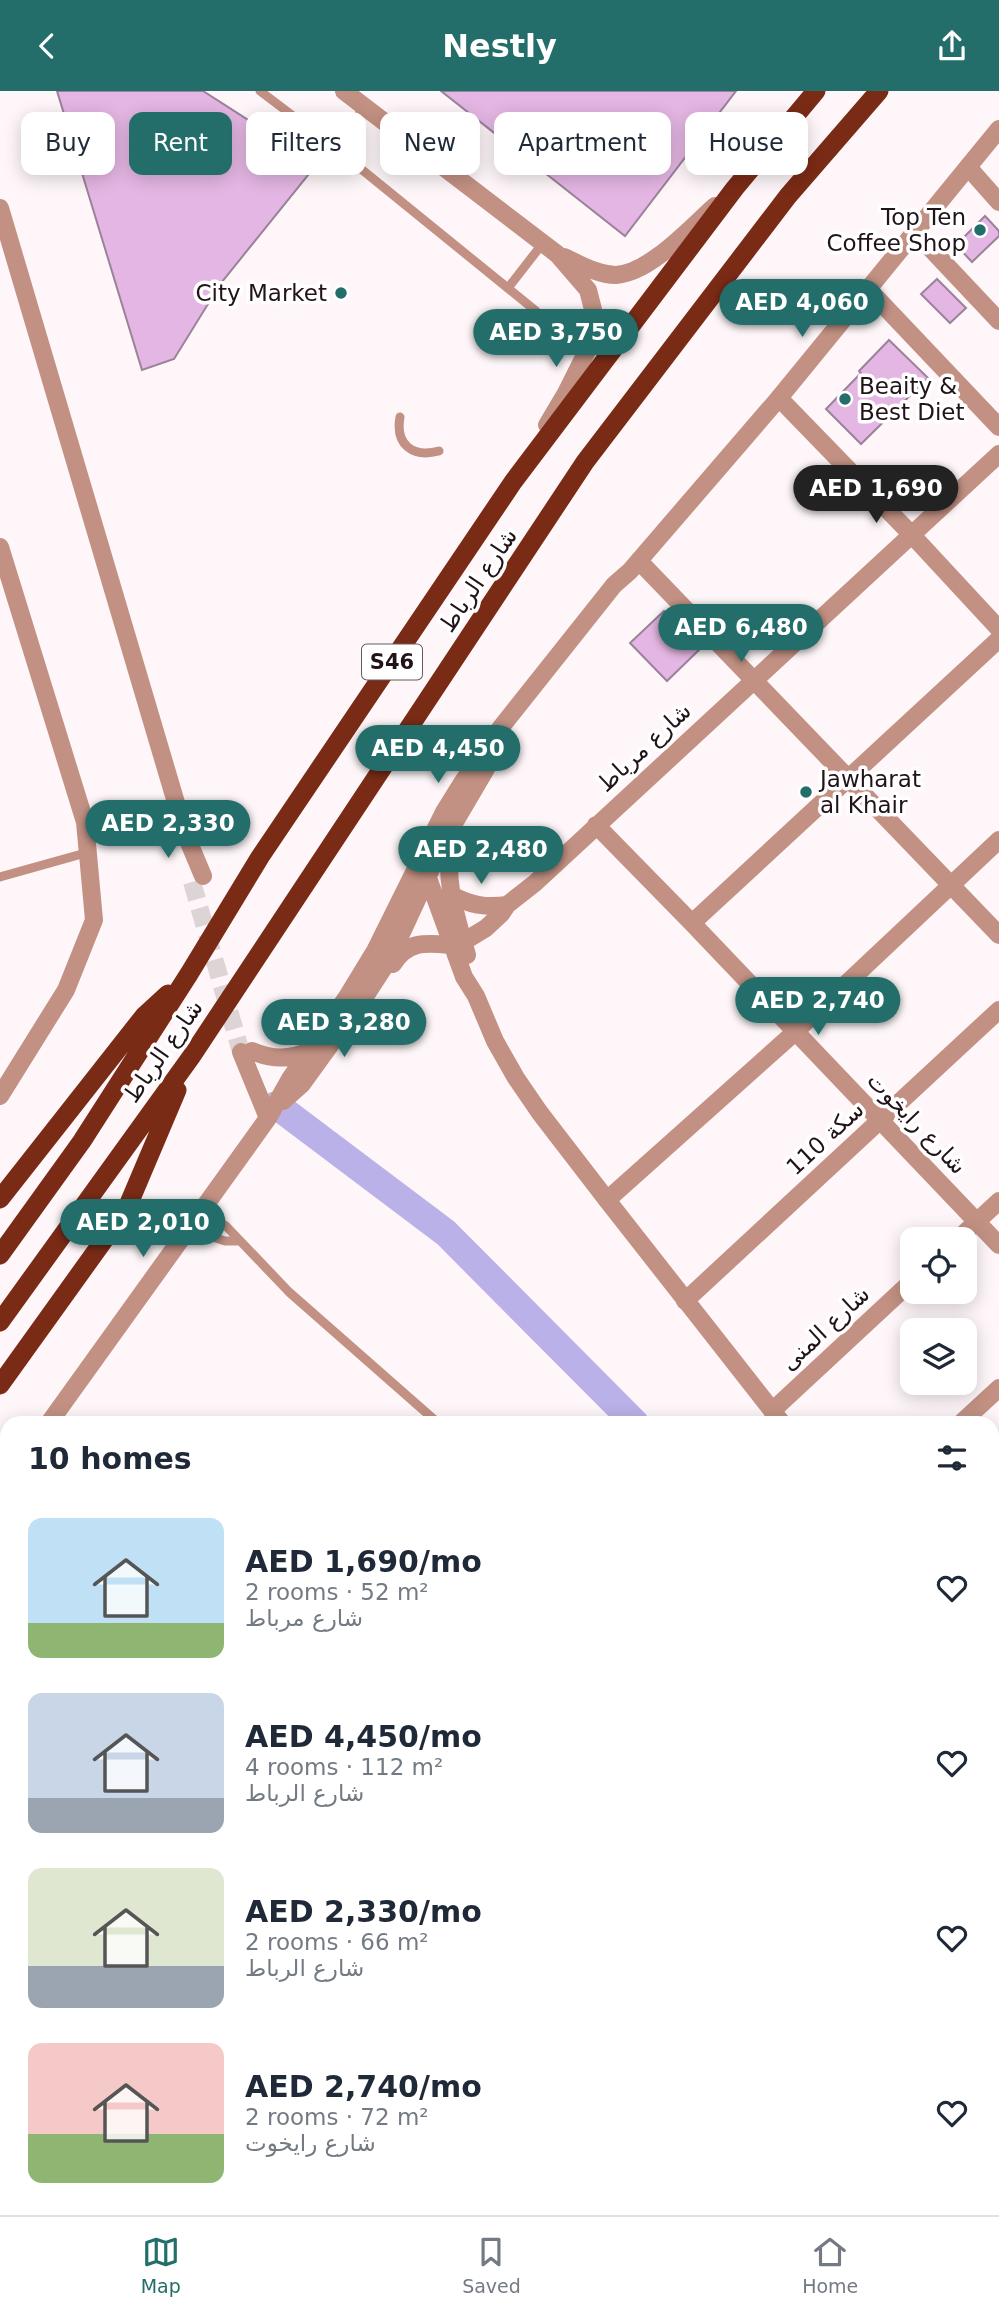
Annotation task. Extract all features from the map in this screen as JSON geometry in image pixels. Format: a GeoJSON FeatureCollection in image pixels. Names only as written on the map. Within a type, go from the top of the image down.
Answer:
{"type":"FeatureCollection","features":[{"type":"Feature","properties":{"kind":"highway","name":"شارع الرباط"},"geometry":{"type":"LineString","coordinates":[[0,1255],[82,1141],[190,974],[260,857],[513,482],[735,188],[816,91]]}},
{"type":"Feature","properties":{"kind":"highway","name":"شارع الرباط"},"geometry":{"type":"LineString","coordinates":[[0,1322],[191,1057],[585,462],[788,196],[878,91]]}},
{"type":"Feature","properties":{"kind":"highway"},"geometry":{"type":"LineString","coordinates":[[0,1199],[144,1016],[190,974]]}},
{"type":"Feature","properties":{"kind":"highway"},"geometry":{"type":"LineString","coordinates":[[0,1385],[127,1208],[191,1057]]}},
{"type":"Feature","properties":{"kind":"street"},"geometry":{"type":"LineString","coordinates":[[344,91],[550,249],[588,290],[597,325],[591,345],[513,482]]}},
{"type":"Feature","properties":{"kind":"street"},"geometry":{"type":"LineString","coordinates":[[54,1416],[272,1111],[283,1090],[362,973],[444,812],[502,726],[614,585],[635,566],[779,398],[999,129]]}},
{"type":"Feature","properties":{"kind":"street"},"geometry":{"type":"LineString","coordinates":[[968,167],[999,202]]}},
{"type":"Feature","properties":{"kind":"street"},"geometry":{"type":"LineString","coordinates":[[550,249],[605,273],[617,275],[654,260],[735,188]]}},
{"type":"Feature","properties":{"kind":"street"},"geometry":{"type":"LineString","coordinates":[[0,208],[198,879]]}},
{"type":"Feature","properties":{"kind":"street"},"geometry":{"type":"LineString","coordinates":[[915,232],[999,321]]}},
{"type":"Feature","properties":{"kind":"street"},"geometry":{"type":"LineString","coordinates":[[868,289],[999,427]]}},
{"type":"Feature","properties":{"kind":"street"},"geometry":{"type":"LineString","coordinates":[[779,398],[999,629]]}},
{"type":"Feature","properties":{"kind":"street","name":"شارع مرباط"},"geometry":{"type":"LineString","coordinates":[[458,943],[494,922],[508,905],[999,454]]}},
{"type":"Feature","properties":{"kind":"street"},"geometry":{"type":"LineString","coordinates":[[0,547],[85,822],[94,920],[66,990],[0,1096]]}},
{"type":"Feature","properties":{"kind":"street"},"geometry":{"type":"LineString","coordinates":[[635,566],[754,679],[999,935]]}},
{"type":"Feature","properties":{"kind":"street"},"geometry":{"type":"LineString","coordinates":[[272,1111],[303,1084],[378,977],[400,938],[457,818],[498,751],[626,583],[635,566]]}},
{"type":"Feature","properties":{"kind":"street"},"geometry":{"type":"LineString","coordinates":[[692,923],[999,639]]}},
{"type":"Feature","properties":{"kind":"street"},"geometry":{"type":"LineString","coordinates":[[457,818],[449,855],[450,894],[458,943],[467,982],[476,996],[495,1041],[540,1113],[776,1416]]}},
{"type":"Feature","properties":{"kind":"street","name":"شارع رايخوت"},"geometry":{"type":"LineString","coordinates":[[596,825],[999,1245]]}},
{"type":"Feature","properties":{"kind":"street"},"geometry":{"type":"LineString","coordinates":[[607,1200],[795,1032],[999,840]]}},
{"type":"Feature","properties":{"kind":"street"},"geometry":{"type":"LineString","coordinates":[[425,849],[428,878],[458,943]]}},
{"type":"Feature","properties":{"kind":"street"},"geometry":{"type":"LineString","coordinates":[[408,885],[428,878],[441,884],[460,900],[484,907],[508,905]]}},
{"type":"Feature","properties":{"kind":"street"},"geometry":{"type":"LineString","coordinates":[[378,977],[387,972],[401,953],[417,944],[458,943]]}},
{"type":"Feature","properties":{"kind":"street","name":"سكة 110"},"geometry":{"type":"LineString","coordinates":[[685,1301],[999,1010]]}},
{"type":"Feature","properties":{"kind":"street"},"geometry":{"type":"LineString","coordinates":[[272,1111],[263,1079],[248,1050],[261,1056],[281,1059],[300,1056],[309,1051]]}},
{"type":"Feature","properties":{"kind":"street"},"geometry":{"type":"LineString","coordinates":[[971,1227],[999,1201]]}},
{"type":"Feature","properties":{"kind":"street","name":"شارع المنى"},"geometry":{"type":"LineString","coordinates":[[778,1416],[900,1294]]}},
{"type":"Feature","properties":{"kind":"street"},"geometry":{"type":"LineString","coordinates":[[969,1416],[999,1388]]}},
{"type":"Feature","properties":{"kind":"lane"},"geometry":{"type":"LineString","coordinates":[[260,91],[288,112]]}},
{"type":"Feature","properties":{"kind":"lane"},"geometry":{"type":"LineString","coordinates":[[360,112],[365,106]]}},
{"type":"Feature","properties":{"kind":"lane"},"geometry":{"type":"LineString","coordinates":[[366,173],[538,313],[538,327]]}},
{"type":"Feature","properties":{"kind":"lane"},"geometry":{"type":"LineString","coordinates":[[508,288],[550,249]]}},
{"type":"Feature","properties":{"kind":"lane"},"geometry":{"type":"LineString","coordinates":[[400,417],[398,430],[408,447],[426,454],[439,451]]}},
{"type":"Feature","properties":{"kind":"lane"},"geometry":{"type":"LineString","coordinates":[[0,877],[89,852]]}},
{"type":"Feature","properties":{"kind":"lane"},"geometry":{"type":"LineString","coordinates":[[202,1211],[226,1226],[289,1292],[430,1416]]}},
{"type":"Feature","properties":{"kind":"lane"},"geometry":{"type":"LineString","coordinates":[[188,1229],[225,1241],[239,1241]]}},
{"type":"Feature","properties":{"kind":"building"},"geometry":{"type":"Polygon","coordinates":[[[57,91],[203,91],[246,119],[246,175],[308,175],[221,283],[174,359],[142,370],[83,175],[115,175],[115,112],[63,112],[57,91]]]}},
{"type":"Feature","properties":{"kind":"building"},"geometry":{"type":"Polygon","coordinates":[[[441,91],[736,91],[720,112],[685,112],[685,158],[625,236],[548,175],[671,175],[671,112],[494,112],[494,133],[480,122],[480,112],[468,112],[441,91]]]}},
{"type":"Feature","properties":{"kind":"building"},"geometry":{"type":"Polygon","coordinates":[[[985,216],[999,231],[999,236],[972,262],[956,245],[985,216]]]}},
{"type":"Feature","properties":{"kind":"building"},"geometry":{"type":"Polygon","coordinates":[[[937,279],[966,308],[950,323],[921,294],[937,279]]]}},
{"type":"Feature","properties":{"kind":"building"},"geometry":{"type":"Polygon","coordinates":[[[889,340],[928,378],[861,444],[826,409],[889,340]]]}},
{"type":"Feature","properties":{"kind":"building"},"geometry":{"type":"Polygon","coordinates":[[[664,611],[700,649],[667,681],[630,643],[664,611]]]}},
{"type":"Feature","properties":{"kind":"waterway"},"geometry":{"type":"LineString","coordinates":[[276,1105],[446,1233],[628,1416]]}},
{"type":"Feature","properties":{"kind":"tunnel"},"geometry":{"type":"LineString","coordinates":[[192,882],[241,1052]]}},
{"type":"Feature","properties":{"kind":"place","name":"Top Ten Coffee Shop"},"geometry":{"type":"Point","coordinates":[980,230]}},
{"type":"Feature","properties":{"kind":"place","name":"City Market"},"geometry":{"type":"Point","coordinates":[341,293]}},
{"type":"Feature","properties":{"kind":"place","name":"Beaity & Best Diet"},"geometry":{"type":"Point","coordinates":[845,399]}},
{"type":"Feature","properties":{"kind":"place","name":"Jawharat al Khair"},"geometry":{"type":"Point","coordinates":[806,792]}}]}
